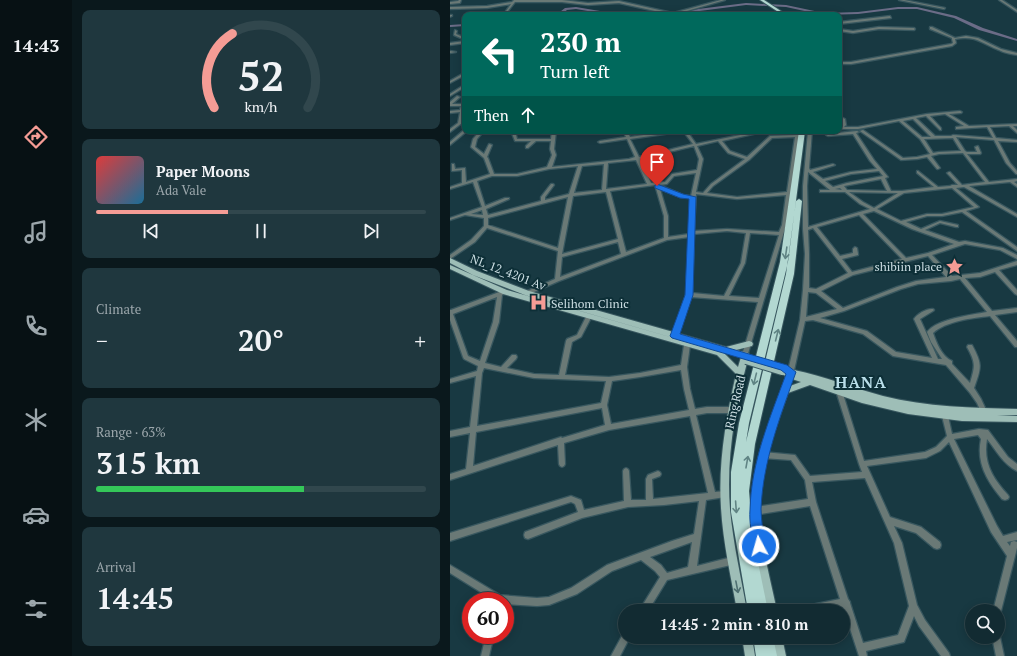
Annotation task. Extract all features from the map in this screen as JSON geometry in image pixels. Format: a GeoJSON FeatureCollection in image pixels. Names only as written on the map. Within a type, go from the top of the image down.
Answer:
{"type":"FeatureCollection","features":[{"type":"Feature","properties":{"kind":"highway"},"geometry":{"type":"LineString","coordinates":[[762,0],[786,12]]}},
{"type":"Feature","properties":{"kind":"highway"},"geometry":{"type":"LineString","coordinates":[[768,2],[781,12]]}},
{"type":"Feature","properties":{"kind":"highway","name":"Ring Road"},"geometry":{"type":"LineString","coordinates":[[753,604],[736,512],[736,472],[744,423],[784,262],[799,134]]}},
{"type":"Feature","properties":{"kind":"highway","name":"Ring Road"},"geometry":{"type":"LineString","coordinates":[[761,604],[744,509],[746,467],[790,274],[806,134]]}},
{"type":"Feature","properties":{"kind":"highway"},"geometry":{"type":"LineString","coordinates":[[760,644],[762,656]]}},
{"type":"Feature","properties":{"kind":"highway"},"geometry":{"type":"LineString","coordinates":[[768,644],[771,656]]}},
{"type":"Feature","properties":{"kind":"main road","name":"NL_12_4201 Av"},"geometry":{"type":"LineString","coordinates":[[450,259],[475,273],[527,293],[675,336],[720,352]]}},
{"type":"Feature","properties":{"kind":"main road","name":"NL_12_4201 Av"},"geometry":{"type":"LineString","coordinates":[[450,267],[502,293],[589,316],[687,345],[720,352]]}},
{"type":"Feature","properties":{"kind":"main road"},"geometry":{"type":"LineString","coordinates":[[720,352],[749,344]]}},
{"type":"Feature","properties":{"kind":"main road"},"geometry":{"type":"LineString","coordinates":[[720,352],[783,369],[810,382],[871,402],[945,416],[1002,416],[1017,412]]}},
{"type":"Feature","properties":{"kind":"main road"},"geometry":{"type":"LineString","coordinates":[[720,352],[740,373]]}},
{"type":"Feature","properties":{"kind":"main road"},"geometry":{"type":"LineString","coordinates":[[741,604],[732,561],[725,494],[728,443],[732,410],[740,373],[745,358]]}},
{"type":"Feature","properties":{"kind":"main road"},"geometry":{"type":"LineString","coordinates":[[771,604],[759,546],[755,511],[756,494],[763,455],[791,374]]}},
{"type":"Feature","properties":{"kind":"main road"},"geometry":{"type":"LineString","coordinates":[[791,374],[821,379],[895,402],[944,410],[984,412],[1017,419]]}},
{"type":"Feature","properties":{"kind":"main road"},"geometry":{"type":"LineString","coordinates":[[785,391],[810,382]]}},
{"type":"Feature","properties":{"kind":"main road"},"geometry":{"type":"LineString","coordinates":[[748,644],[750,656]]}},
{"type":"Feature","properties":{"kind":"main road"},"geometry":{"type":"LineString","coordinates":[[778,644],[781,656]]}},
{"type":"Feature","properties":{"kind":"street"},"geometry":{"type":"LineString","coordinates":[[450,3],[459,2],[460,0]]}},
{"type":"Feature","properties":{"kind":"street"},"geometry":{"type":"LineString","coordinates":[[494,0],[496,2],[507,0]]}},
{"type":"Feature","properties":{"kind":"street"},"geometry":{"type":"LineString","coordinates":[[562,1],[568,0]]}},
{"type":"Feature","properties":{"kind":"street"},"geometry":{"type":"LineString","coordinates":[[450,8],[487,7],[514,1],[562,1],[588,4],[619,2],[661,12],[682,10],[724,0]]}},
{"type":"Feature","properties":{"kind":"street"},"geometry":{"type":"LineString","coordinates":[[900,0],[944,8]]}},
{"type":"Feature","properties":{"kind":"street"},"geometry":{"type":"LineString","coordinates":[[1000,0],[1017,11]]}},
{"type":"Feature","properties":{"kind":"street"},"geometry":{"type":"LineString","coordinates":[[508,12],[514,1]]}},
{"type":"Feature","properties":{"kind":"street"},"geometry":{"type":"LineString","coordinates":[[842,23],[890,17]]}},
{"type":"Feature","properties":{"kind":"street"},"geometry":{"type":"LineString","coordinates":[[856,32],[853,29],[857,28]]}},
{"type":"Feature","properties":{"kind":"street"},"geometry":{"type":"LineString","coordinates":[[842,30],[856,32],[879,28],[914,29]]}},
{"type":"Feature","properties":{"kind":"street"},"geometry":{"type":"LineString","coordinates":[[931,28],[954,38],[977,38],[988,42],[1000,50],[1017,54]]}},
{"type":"Feature","properties":{"kind":"street"},"geometry":{"type":"LineString","coordinates":[[450,33],[456,33],[462,38]]}},
{"type":"Feature","properties":{"kind":"street"},"geometry":{"type":"LineString","coordinates":[[450,43],[459,36]]}},
{"type":"Feature","properties":{"kind":"street"},"geometry":{"type":"LineString","coordinates":[[842,63],[858,62],[952,45],[955,44],[953,40],[954,38]]}},
{"type":"Feature","properties":{"kind":"street"},"geometry":{"type":"LineString","coordinates":[[450,43],[462,42]]}},
{"type":"Feature","properties":{"kind":"street"},"geometry":{"type":"LineString","coordinates":[[450,52],[455,52]]}},
{"type":"Feature","properties":{"kind":"street"},"geometry":{"type":"LineString","coordinates":[[450,83],[462,76]]}},
{"type":"Feature","properties":{"kind":"street"},"geometry":{"type":"LineString","coordinates":[[450,83],[462,85]]}},
{"type":"Feature","properties":{"kind":"street"},"geometry":{"type":"LineString","coordinates":[[450,95],[462,88]]}},
{"type":"Feature","properties":{"kind":"street"},"geometry":{"type":"LineString","coordinates":[[450,104],[458,98]]}},
{"type":"Feature","properties":{"kind":"street"},"geometry":{"type":"LineString","coordinates":[[450,104],[462,104]]}},
{"type":"Feature","properties":{"kind":"street"},"geometry":{"type":"LineString","coordinates":[[450,112],[462,111],[460,123],[450,131]]}},
{"type":"Feature","properties":{"kind":"street"},"geometry":{"type":"LineString","coordinates":[[842,128],[868,127],[927,115],[960,112]]}},
{"type":"Feature","properties":{"kind":"street"},"geometry":{"type":"LineString","coordinates":[[944,113],[968,127]]}},
{"type":"Feature","properties":{"kind":"street"},"geometry":{"type":"LineString","coordinates":[[927,115],[940,129]]}},
{"type":"Feature","properties":{"kind":"street"},"geometry":{"type":"LineString","coordinates":[[914,118],[934,138]]}},
{"type":"Feature","properties":{"kind":"street"},"geometry":{"type":"LineString","coordinates":[[901,121],[921,138],[938,168]]}},
{"type":"Feature","properties":{"kind":"street"},"geometry":{"type":"LineString","coordinates":[[957,128],[1017,125]]}},
{"type":"Feature","properties":{"kind":"street"},"geometry":{"type":"LineString","coordinates":[[973,126],[976,137]]}},
{"type":"Feature","properties":{"kind":"street"},"geometry":{"type":"LineString","coordinates":[[988,126],[1008,163],[1017,173]]}},
{"type":"Feature","properties":{"kind":"street"},"geometry":{"type":"LineString","coordinates":[[1010,126],[1017,132]]}},
{"type":"Feature","properties":{"kind":"street"},"geometry":{"type":"LineString","coordinates":[[842,133],[854,133],[862,131],[868,127]]}},
{"type":"Feature","properties":{"kind":"street"},"geometry":{"type":"LineString","coordinates":[[862,131],[902,158],[918,158],[930,154],[965,152],[979,153],[977,147]]}},
{"type":"Feature","properties":{"kind":"street"},"geometry":{"type":"LineString","coordinates":[[854,133],[886,177],[883,179],[889,191]]}},
{"type":"Feature","properties":{"kind":"street"},"geometry":{"type":"LineString","coordinates":[[450,144],[462,134]]}},
{"type":"Feature","properties":{"kind":"street"},"geometry":{"type":"LineString","coordinates":[[480,134],[472,143],[474,149],[485,156],[489,162],[492,175]]}},
{"type":"Feature","properties":{"kind":"street"},"geometry":{"type":"LineString","coordinates":[[514,134],[516,140],[553,140]]}},
{"type":"Feature","properties":{"kind":"street"},"geometry":{"type":"LineString","coordinates":[[549,168],[554,155],[552,149],[554,134]]}},
{"type":"Feature","properties":{"kind":"street"},"geometry":{"type":"LineString","coordinates":[[627,134],[650,185]]}},
{"type":"Feature","properties":{"kind":"street"},"geometry":{"type":"LineString","coordinates":[[600,142],[658,134]]}},
{"type":"Feature","properties":{"kind":"street"},"geometry":{"type":"LineString","coordinates":[[675,336],[689,295],[693,195],[701,159],[695,145],[687,134]]}},
{"type":"Feature","properties":{"kind":"street"},"geometry":{"type":"LineString","coordinates":[[450,188],[492,175],[517,175],[549,168],[580,166],[638,158],[750,134]]}},
{"type":"Feature","properties":{"kind":"street"},"geometry":{"type":"LineString","coordinates":[[768,134],[772,137]]}},
{"type":"Feature","properties":{"kind":"street"},"geometry":{"type":"LineString","coordinates":[[704,194],[718,181],[748,159],[772,137],[792,134]]}},
{"type":"Feature","properties":{"kind":"street"},"geometry":{"type":"LineString","coordinates":[[745,358],[781,234],[799,134]]}},
{"type":"Feature","properties":{"kind":"street"},"geometry":{"type":"LineString","coordinates":[[791,374],[803,320],[806,290],[807,254],[804,198],[808,170],[810,134]]}},
{"type":"Feature","properties":{"kind":"street"},"geometry":{"type":"LineString","coordinates":[[921,138],[953,137],[955,135],[1017,141]]}},
{"type":"Feature","properties":{"kind":"street"},"geometry":{"type":"LineString","coordinates":[[953,137],[988,183]]}},
{"type":"Feature","properties":{"kind":"street"},"geometry":{"type":"LineString","coordinates":[[528,146],[535,140]]}},
{"type":"Feature","properties":{"kind":"street"},"geometry":{"type":"LineString","coordinates":[[719,140],[729,152],[748,159]]}},
{"type":"Feature","properties":{"kind":"street"},"geometry":{"type":"LineString","coordinates":[[485,156],[490,145]]}},
{"type":"Feature","properties":{"kind":"street"},"geometry":{"type":"LineString","coordinates":[[606,163],[606,190],[624,255]]}},
{"type":"Feature","properties":{"kind":"street"},"geometry":{"type":"LineString","coordinates":[[452,165],[453,170],[464,169],[464,184]]}},
{"type":"Feature","properties":{"kind":"street"},"geometry":{"type":"LineString","coordinates":[[808,170],[833,165]]}},
{"type":"Feature","properties":{"kind":"street"},"geometry":{"type":"LineString","coordinates":[[557,280],[560,253],[571,195],[580,166]]}},
{"type":"Feature","properties":{"kind":"street"},"geometry":{"type":"LineString","coordinates":[[808,170],[834,190]]}},
{"type":"Feature","properties":{"kind":"street"},"geometry":{"type":"LineString","coordinates":[[822,181],[851,173],[880,170]]}},
{"type":"Feature","properties":{"kind":"street"},"geometry":{"type":"LineString","coordinates":[[465,214],[486,217],[571,195],[666,183],[673,175],[698,171]]}},
{"type":"Feature","properties":{"kind":"street"},"geometry":{"type":"LineString","coordinates":[[918,172],[937,188]]}},
{"type":"Feature","properties":{"kind":"street"},"geometry":{"type":"LineString","coordinates":[[949,173],[962,185],[1017,216]]}},
{"type":"Feature","properties":{"kind":"street"},"geometry":{"type":"LineString","coordinates":[[834,190],[841,186],[883,179]]}},
{"type":"Feature","properties":{"kind":"street"},"geometry":{"type":"LineString","coordinates":[[821,191],[903,192],[962,185],[1011,182],[1017,180]]}},
{"type":"Feature","properties":{"kind":"street"},"geometry":{"type":"LineString","coordinates":[[450,259],[473,241],[486,226],[484,208],[476,181]]}},
{"type":"Feature","properties":{"kind":"street"},"geometry":{"type":"LineString","coordinates":[[1011,182],[1017,186]]}},
{"type":"Feature","properties":{"kind":"street"},"geometry":{"type":"LineString","coordinates":[[543,202],[543,197],[552,185]]}},
{"type":"Feature","properties":{"kind":"street"},"geometry":{"type":"LineString","coordinates":[[656,185],[682,196],[704,194],[737,198],[788,193]]}},
{"type":"Feature","properties":{"kind":"street"},"geometry":{"type":"LineString","coordinates":[[656,185],[666,216],[666,239]]}},
{"type":"Feature","properties":{"kind":"street"},"geometry":{"type":"LineString","coordinates":[[841,186],[873,210],[920,230],[960,244]]}},
{"type":"Feature","properties":{"kind":"street"},"geometry":{"type":"LineString","coordinates":[[902,222],[927,215],[942,215],[977,207],[952,186]]}},
{"type":"Feature","properties":{"kind":"street"},"geometry":{"type":"LineString","coordinates":[[805,229],[873,210],[903,192]]}},
{"type":"Feature","properties":{"kind":"street"},"geometry":{"type":"LineString","coordinates":[[450,219],[507,199]]}},
{"type":"Feature","properties":{"kind":"street"},"geometry":{"type":"LineString","coordinates":[[963,211],[1017,249]]}},
{"type":"Feature","properties":{"kind":"street"},"geometry":{"type":"LineString","coordinates":[[860,214],[904,260]]}},
{"type":"Feature","properties":{"kind":"street"},"geometry":{"type":"LineString","coordinates":[[940,222],[942,215]]}},
{"type":"Feature","properties":{"kind":"street"},"geometry":{"type":"LineString","coordinates":[[920,230],[940,222],[956,226]]}},
{"type":"Feature","properties":{"kind":"street"},"geometry":{"type":"LineString","coordinates":[[486,226],[560,253],[620,240]]}},
{"type":"Feature","properties":{"kind":"street"},"geometry":{"type":"LineString","coordinates":[[815,227],[851,274]]}},
{"type":"Feature","properties":{"kind":"street"},"geometry":{"type":"LineString","coordinates":[[527,293],[557,280],[666,239],[720,230],[781,234]]}},
{"type":"Feature","properties":{"kind":"street"},"geometry":{"type":"LineString","coordinates":[[726,297],[743,263],[748,232]]}},
{"type":"Feature","properties":{"kind":"street"},"geometry":{"type":"LineString","coordinates":[[991,247],[1004,240]]}},
{"type":"Feature","properties":{"kind":"street"},"geometry":{"type":"LineString","coordinates":[[806,290],[817,291],[851,274],[972,242],[1007,252],[1017,258]]}},
{"type":"Feature","properties":{"kind":"street"},"geometry":{"type":"LineString","coordinates":[[840,258],[856,254],[855,249]]}},
{"type":"Feature","properties":{"kind":"street"},"geometry":{"type":"LineString","coordinates":[[929,254],[951,279]]}},
{"type":"Feature","properties":{"kind":"street"},"geometry":{"type":"LineString","coordinates":[[803,320],[842,310],[899,288],[930,280],[962,278],[997,271],[1017,263]]}},
{"type":"Feature","properties":{"kind":"street"},"geometry":{"type":"LineString","coordinates":[[997,271],[1017,293]]}},
{"type":"Feature","properties":{"kind":"street"},"geometry":{"type":"LineString","coordinates":[[962,278],[1017,345]]}},
{"type":"Feature","properties":{"kind":"street"},"geometry":{"type":"LineString","coordinates":[[817,291],[842,310]]}},
{"type":"Feature","properties":{"kind":"street"},"geometry":{"type":"LineString","coordinates":[[502,293],[450,313],[466,357],[482,365],[503,368],[534,376],[608,379],[684,367]]}},
{"type":"Feature","properties":{"kind":"street"},"geometry":{"type":"LineString","coordinates":[[469,471],[479,372],[496,322],[502,293]]}},
{"type":"Feature","properties":{"kind":"street"},"geometry":{"type":"LineString","coordinates":[[689,295],[762,300]]}},
{"type":"Feature","properties":{"kind":"street"},"geometry":{"type":"LineString","coordinates":[[931,310],[918,317],[917,320],[936,361]]}},
{"type":"Feature","properties":{"kind":"street"},"geometry":{"type":"LineString","coordinates":[[984,412],[971,388],[934,343],[930,332],[932,328],[962,319],[1017,310]]}},
{"type":"Feature","properties":{"kind":"street"},"geometry":{"type":"LineString","coordinates":[[562,377],[569,341],[579,336],[589,316]]}},
{"type":"Feature","properties":{"kind":"street"},"geometry":{"type":"LineString","coordinates":[[812,318],[865,332],[895,354],[950,363]]}},
{"type":"Feature","properties":{"kind":"street"},"geometry":{"type":"LineString","coordinates":[[687,345],[684,367],[692,413],[712,496]]}},
{"type":"Feature","properties":{"kind":"street"},"geometry":{"type":"LineString","coordinates":[[970,347],[977,358],[978,366],[971,388]]}},
{"type":"Feature","properties":{"kind":"street"},"geometry":{"type":"LineString","coordinates":[[503,368],[514,357]]}},
{"type":"Feature","properties":{"kind":"street"},"geometry":{"type":"LineString","coordinates":[[450,381],[479,372]]}},
{"type":"Feature","properties":{"kind":"street"},"geometry":{"type":"LineString","coordinates":[[608,379],[604,405],[608,427]]}},
{"type":"Feature","properties":{"kind":"street"},"geometry":{"type":"LineString","coordinates":[[839,391],[862,464],[888,520],[902,558],[913,606],[922,623],[946,656]]}},
{"type":"Feature","properties":{"kind":"street"},"geometry":{"type":"LineString","coordinates":[[450,434],[604,405]]}},
{"type":"Feature","properties":{"kind":"street"},"geometry":{"type":"LineString","coordinates":[[450,477],[561,440],[608,427],[714,409],[732,410]]}},
{"type":"Feature","properties":{"kind":"street"},"geometry":{"type":"LineString","coordinates":[[945,416],[950,436],[1001,540],[1011,555]]}},
{"type":"Feature","properties":{"kind":"street"},"geometry":{"type":"LineString","coordinates":[[979,432],[984,438],[981,452],[985,466],[995,484],[1005,497]]}},
{"type":"Feature","properties":{"kind":"street"},"geometry":{"type":"LineString","coordinates":[[862,464],[926,455],[938,449],[950,436],[986,432],[1006,459],[1017,468]]}},
{"type":"Feature","properties":{"kind":"street"},"geometry":{"type":"LineString","coordinates":[[561,440],[562,464]]}},
{"type":"Feature","properties":{"kind":"street"},"geometry":{"type":"LineString","coordinates":[[763,455],[793,457],[808,479],[812,502],[862,652],[901,639],[913,606]]}},
{"type":"Feature","properties":{"kind":"street"},"geometry":{"type":"LineString","coordinates":[[626,471],[628,504]]}},
{"type":"Feature","properties":{"kind":"street"},"geometry":{"type":"LineString","coordinates":[[650,503],[650,477],[658,474]]}},
{"type":"Feature","properties":{"kind":"street"},"geometry":{"type":"LineString","coordinates":[[808,479],[867,475]]}},
{"type":"Feature","properties":{"kind":"street"},"geometry":{"type":"LineString","coordinates":[[528,535],[582,514],[628,504],[650,503],[725,494]]}},
{"type":"Feature","properties":{"kind":"street"},"geometry":{"type":"LineString","coordinates":[[692,570],[703,497]]}},
{"type":"Feature","properties":{"kind":"street"},"geometry":{"type":"LineString","coordinates":[[450,537],[571,499],[578,502],[582,514]]}},
{"type":"Feature","properties":{"kind":"street"},"geometry":{"type":"LineString","coordinates":[[755,511],[812,502]]}},
{"type":"Feature","properties":{"kind":"street"},"geometry":{"type":"LineString","coordinates":[[888,520],[918,530],[937,545]]}},
{"type":"Feature","properties":{"kind":"street"},"geometry":{"type":"LineString","coordinates":[[514,601],[537,602],[562,597],[610,568],[697,537]]}},
{"type":"Feature","properties":{"kind":"street"},"geometry":{"type":"LineString","coordinates":[[999,604],[1011,555],[1016,542],[1001,540]]}},
{"type":"Feature","properties":{"kind":"street"},"geometry":{"type":"LineString","coordinates":[[642,556],[658,568],[665,577]]}},
{"type":"Feature","properties":{"kind":"street"},"geometry":{"type":"LineString","coordinates":[[648,604],[665,577],[732,561]]}},
{"type":"Feature","properties":{"kind":"street"},"geometry":{"type":"LineString","coordinates":[[450,569],[486,592]]}},
{"type":"Feature","properties":{"kind":"street"},"geometry":{"type":"LineString","coordinates":[[836,604],[846,602]]}},
{"type":"Feature","properties":{"kind":"street"},"geometry":{"type":"LineString","coordinates":[[485,656],[488,644]]}},
{"type":"Feature","properties":{"kind":"street"},"geometry":{"type":"LineString","coordinates":[[615,656],[622,644]]}},
{"type":"Feature","properties":{"kind":"street"},"geometry":{"type":"LineString","coordinates":[[997,644],[1000,656]]}},
{"type":"Feature","properties":{"kind":"waterway"},"geometry":{"type":"LineString","coordinates":[[690,12],[746,4],[786,6],[814,12]]}},
{"type":"Feature","properties":{"kind":"waterway"},"geometry":{"type":"LineString","coordinates":[[562,12],[566,9],[576,8],[600,12]]}},
{"type":"Feature","properties":{"kind":"waterway"},"geometry":{"type":"LineString","coordinates":[[842,13],[898,8],[917,8],[955,17],[981,29],[1017,40]]}},
{"type":"Feature","properties":{"kind":"waterway"},"geometry":{"type":"LineString","coordinates":[[450,26],[462,25]]}},
{"type":"Feature","properties":{"kind":"place","name":"shibiin place"},"geometry":{"type":"Point","coordinates":[955,266]}},
{"type":"Feature","properties":{"kind":"place","name":"Selihom Clinic"},"geometry":{"type":"Point","coordinates":[538,303]}},
{"type":"Feature","properties":{"kind":"district","name":"HANA"},"geometry":{"type":"Point","coordinates":[861,382]}},
{"type":"Feature","properties":{"kind":"route"},"geometry":{"type":"LineString","coordinates":[[657,186],[678,195],[693,197],[689,295],[675,336],[784,367],[791,372],[759,469],[755,511],[759,546]]}}]}
